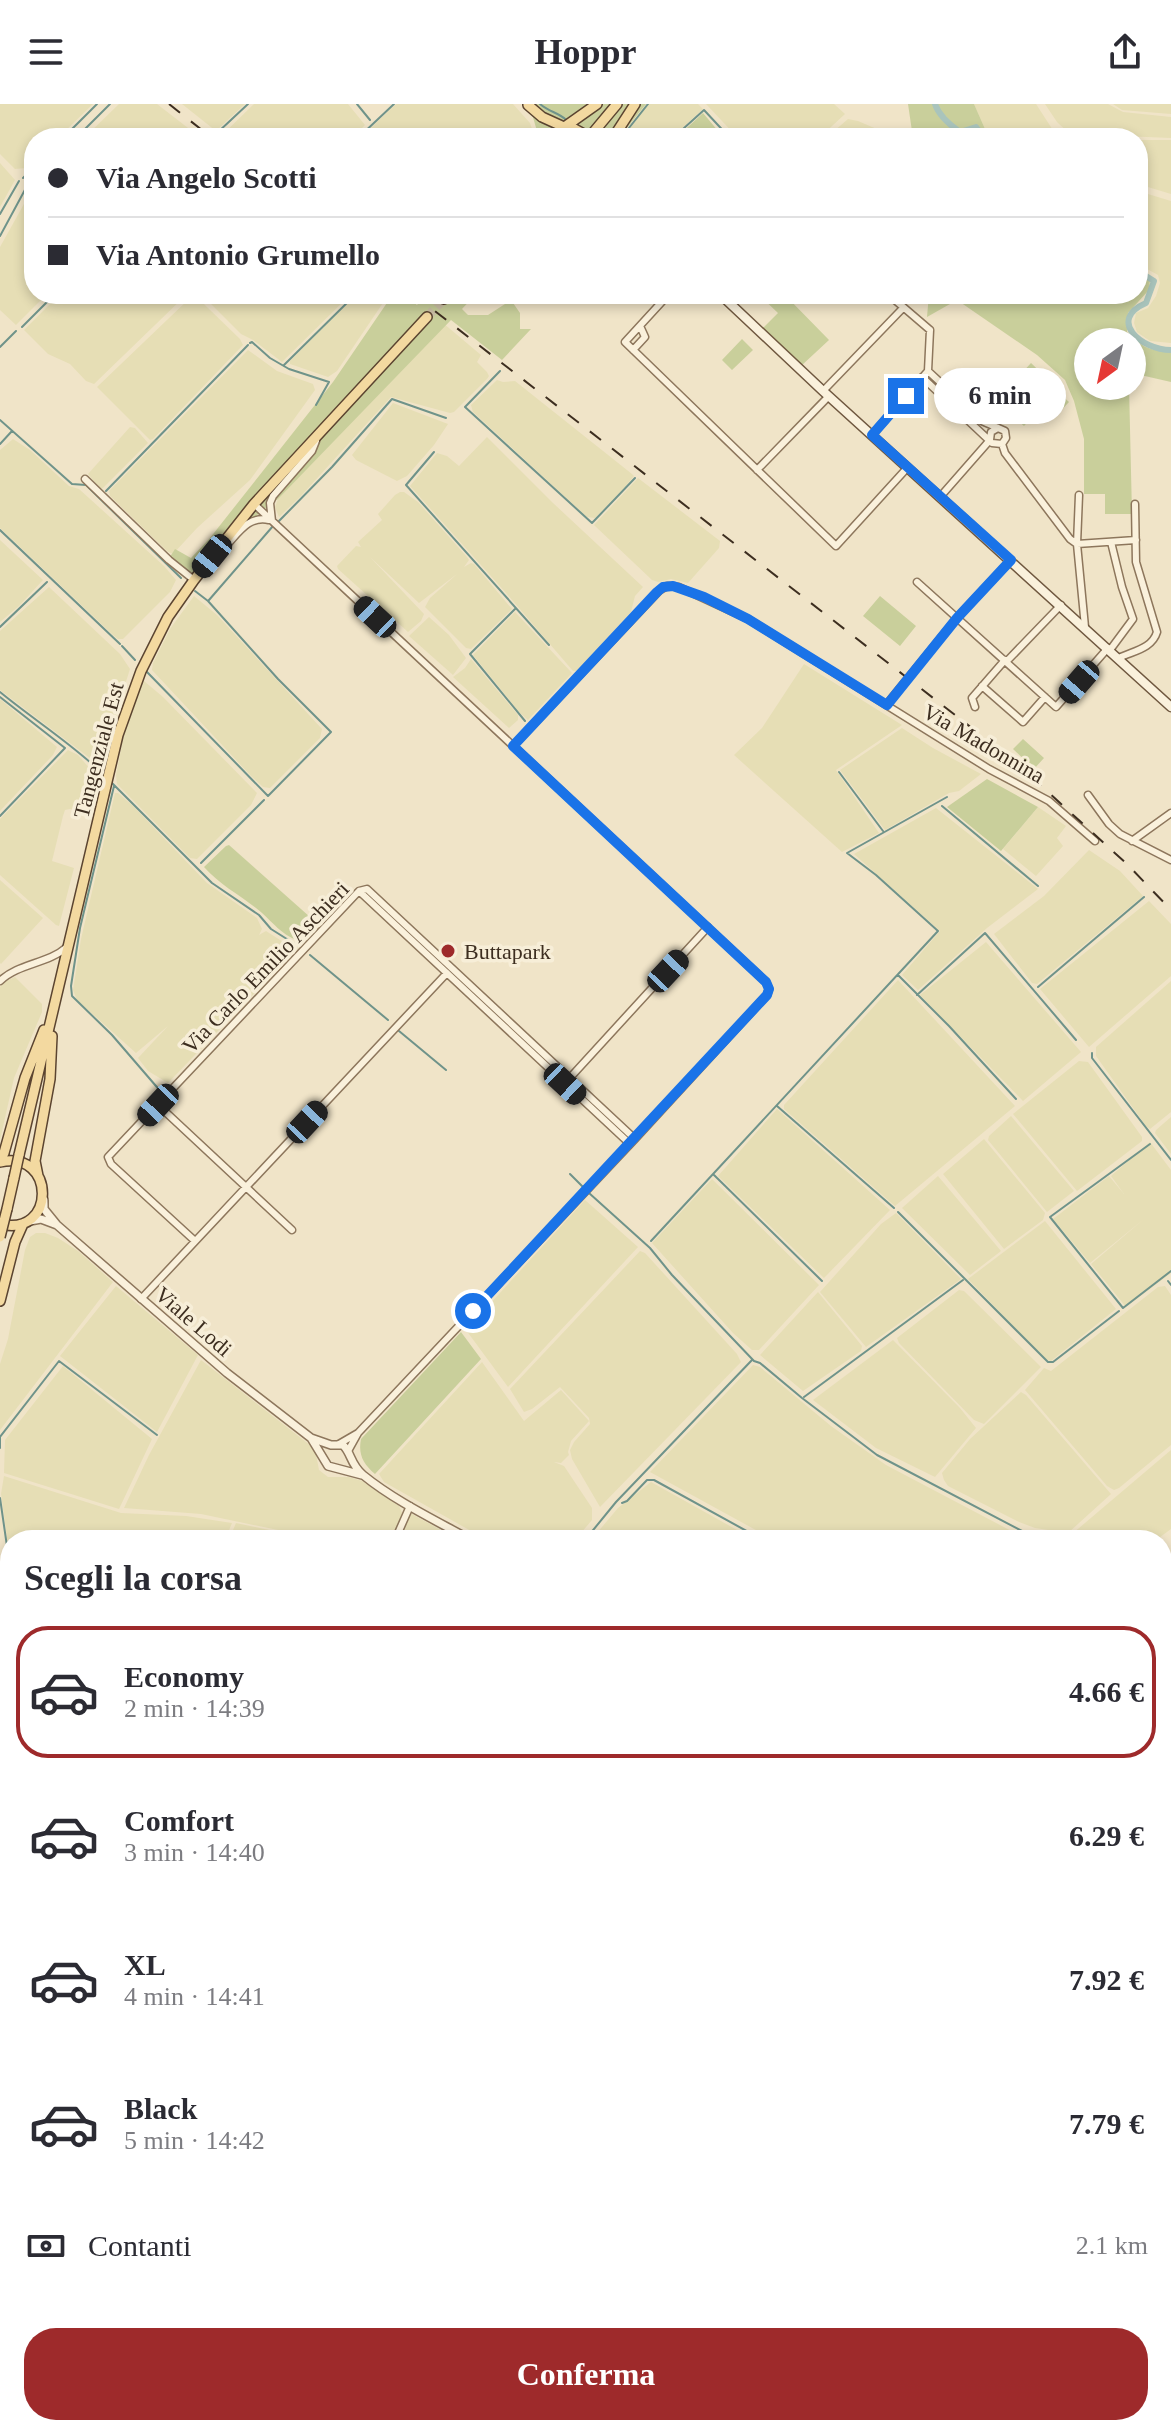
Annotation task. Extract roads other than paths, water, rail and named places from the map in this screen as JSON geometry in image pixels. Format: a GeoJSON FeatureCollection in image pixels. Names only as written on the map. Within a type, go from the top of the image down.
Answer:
{"type":"FeatureCollection","features":[{"type":"Feature","properties":{"kind":"main road"},"geometry":{"type":"LineString","coordinates":[[527,104],[542,117],[572,128]]}},
{"type":"Feature","properties":{"kind":"main road"},"geometry":{"type":"LineString","coordinates":[[527,104],[544,128]]}},
{"type":"Feature","properties":{"kind":"main road"},"geometry":{"type":"LineString","coordinates":[[564,128],[597,104]]}},
{"type":"Feature","properties":{"kind":"main road"},"geometry":{"type":"LineString","coordinates":[[598,128],[617,104]]}},
{"type":"Feature","properties":{"kind":"main road"},"geometry":{"type":"LineString","coordinates":[[619,128],[635,104]]}},
{"type":"Feature","properties":{"kind":"main road"},"geometry":{"type":"LineString","coordinates":[[731,304],[1171,707]]}},
{"type":"Feature","properties":{"kind":"main road","name":"Tangenziale Est"},"geometry":{"type":"LineString","coordinates":[[0,1237],[118,735],[133,689],[168,617],[212,556],[254,504],[427,317]]}},
{"type":"Feature","properties":{"kind":"main road"},"geometry":{"type":"LineString","coordinates":[[38,1176],[20,1162],[0,1161],[25,1078],[52,1017]]}},
{"type":"Feature","properties":{"kind":"main road"},"geometry":{"type":"LineString","coordinates":[[0,1301],[15,1242],[26,1222],[39,1209],[44,1193],[35,1161],[50,1079],[52,1017]]}},
{"type":"Feature","properties":{"kind":"main road"},"geometry":{"type":"LineString","coordinates":[[0,1224],[10,1226],[26,1222]]}},
{"type":"Feature","properties":{"kind":"street"},"geometry":{"type":"LineString","coordinates":[[660,304],[625,342],[836,546],[908,467]]}},
{"type":"Feature","properties":{"kind":"street"},"geometry":{"type":"LineString","coordinates":[[899,304],[930,330]]}},
{"type":"Feature","properties":{"kind":"street"},"geometry":{"type":"LineString","coordinates":[[757,470],[903,308]]}},
{"type":"Feature","properties":{"kind":"street"},"geometry":{"type":"LineString","coordinates":[[872,435],[928,371],[930,330],[937,322]]}},
{"type":"Feature","properties":{"kind":"street"},"geometry":{"type":"LineString","coordinates":[[633,350],[645,337],[640,326]]}},
{"type":"Feature","properties":{"kind":"street"},"geometry":{"type":"LineString","coordinates":[[928,371],[982,421],[1006,435],[1002,444],[1005,453],[1070,539],[1077,544],[1136,540]]}},
{"type":"Feature","properties":{"kind":"street"},"geometry":{"type":"LineString","coordinates":[[922,377],[990,440],[1002,444]]}},
{"type":"Feature","properties":{"kind":"street"},"geometry":{"type":"LineString","coordinates":[[940,497],[990,440],[991,432],[998,428]]}},
{"type":"Feature","properties":{"kind":"street"},"geometry":{"type":"LineString","coordinates":[[272,521],[270,503],[273,496],[312,451],[318,437]]}},
{"type":"Feature","properties":{"kind":"street"},"geometry":{"type":"LineString","coordinates":[[85,479],[194,580]]}},
{"type":"Feature","properties":{"kind":"street"},"geometry":{"type":"LineString","coordinates":[[1079,495],[1077,544],[1085,627]]}},
{"type":"Feature","properties":{"kind":"street"},"geometry":{"type":"LineString","coordinates":[[254,504],[708,927],[766,982],[769,989],[767,995],[632,1142],[358,1433],[340,1468]]}},
{"type":"Feature","properties":{"kind":"street"},"geometry":{"type":"LineString","coordinates":[[1119,658],[1147,646],[1157,632],[1136,562],[1135,504]]}},
{"type":"Feature","properties":{"kind":"street"},"geometry":{"type":"LineString","coordinates":[[212,556],[222,551],[248,522],[256,518],[272,521]]}},
{"type":"Feature","properties":{"kind":"street"},"geometry":{"type":"LineString","coordinates":[[917,582],[1056,707],[1133,619],[1111,542]]}},
{"type":"Feature","properties":{"kind":"street"},"geometry":{"type":"LineString","coordinates":[[886,705],[957,618],[1011,560]]}},
{"type":"Feature","properties":{"kind":"street","name":"Via Madonnina"},"geometry":{"type":"LineString","coordinates":[[513,746],[657,592],[667,586],[679,587],[748,619],[989,769],[1049,801],[1095,841]]}},
{"type":"Feature","properties":{"kind":"street"},"geometry":{"type":"LineString","coordinates":[[975,707],[972,698],[982,686],[1061,605]]}},
{"type":"Feature","properties":{"kind":"street"},"geometry":{"type":"LineString","coordinates":[[982,686],[1023,722],[1045,697]]}},
{"type":"Feature","properties":{"kind":"street"},"geometry":{"type":"LineString","coordinates":[[1088,795],[1109,824],[1132,841],[1171,860]]}},
{"type":"Feature","properties":{"kind":"street"},"geometry":{"type":"LineString","coordinates":[[1132,841],[1171,813]]}},
{"type":"Feature","properties":{"kind":"street","name":"Via Carlo Emilio Aschieri"},"geometry":{"type":"LineString","coordinates":[[195,1241],[108,1157],[359,891],[367,889],[567,1081]]}},
{"type":"Feature","properties":{"kind":"street"},"geometry":{"type":"LineString","coordinates":[[359,891],[632,1142]]}},
{"type":"Feature","properties":{"kind":"street"},"geometry":{"type":"LineString","coordinates":[[567,1081],[708,927]]}},
{"type":"Feature","properties":{"kind":"street"},"geometry":{"type":"LineString","coordinates":[[0,981],[15,971],[52,958],[69,945]]}},
{"type":"Feature","properties":{"kind":"street"},"geometry":{"type":"LineString","coordinates":[[52,958],[61,960],[64,965]]}},
{"type":"Feature","properties":{"kind":"street"},"geometry":{"type":"LineString","coordinates":[[141,1299],[447,973]]}},
{"type":"Feature","properties":{"kind":"street"},"geometry":{"type":"LineString","coordinates":[[158,1105],[292,1230]]}},
{"type":"Feature","properties":{"kind":"street","name":"Viale Lodi"},"geometry":{"type":"LineString","coordinates":[[44,1193],[44,1209],[57,1225],[227,1373],[311,1438],[324,1458]]}},
{"type":"Feature","properties":{"kind":"street"},"geometry":{"type":"LineString","coordinates":[[26,1222],[41,1219],[57,1225]]}},
{"type":"Feature","properties":{"kind":"street"},"geometry":{"type":"LineString","coordinates":[[358,1433],[325,1450],[324,1458],[328,1466],[362,1475],[453,1530]]}},
{"type":"Feature","properties":{"kind":"street","name":"Viale Lodi"},"geometry":{"type":"LineString","coordinates":[[311,1438],[335,1444]]}},
{"type":"Feature","properties":{"kind":"street"},"geometry":{"type":"LineString","coordinates":[[335,1444],[349,1455],[362,1475]]}},
{"type":"Feature","properties":{"kind":"street"},"geometry":{"type":"LineString","coordinates":[[399,1530],[410,1506]]}},
{"type":"Feature","properties":{"kind":"waterway"},"geometry":{"type":"LineString","coordinates":[[73,128],[97,104]]}},
{"type":"Feature","properties":{"kind":"waterway"},"geometry":{"type":"LineString","coordinates":[[86,128],[110,104]]}},
{"type":"Feature","properties":{"kind":"waterway"},"geometry":{"type":"LineString","coordinates":[[222,128],[248,104]]}},
{"type":"Feature","properties":{"kind":"waterway"},"geometry":{"type":"LineString","coordinates":[[357,104],[370,120]]}},
{"type":"Feature","properties":{"kind":"waterway"},"geometry":{"type":"LineString","coordinates":[[369,128],[394,104]]}},
{"type":"Feature","properties":{"kind":"waterway"},"geometry":{"type":"LineString","coordinates":[[540,104],[566,120]]}},
{"type":"Feature","properties":{"kind":"waterway"},"geometry":{"type":"LineString","coordinates":[[629,128],[648,104]]}},
{"type":"Feature","properties":{"kind":"waterway"},"geometry":{"type":"LineString","coordinates":[[935,104],[955,128]]}},
{"type":"Feature","properties":{"kind":"waterway"},"geometry":{"type":"LineString","coordinates":[[684,128],[704,110],[721,128]]}},
{"type":"Feature","properties":{"kind":"waterway"},"geometry":{"type":"LineString","coordinates":[[973,128],[977,128]]}},
{"type":"Feature","properties":{"kind":"waterway"},"geometry":{"type":"LineString","coordinates":[[0,214],[19,181]]}},
{"type":"Feature","properties":{"kind":"waterway"},"geometry":{"type":"LineString","coordinates":[[0,236],[24,192]]}},
{"type":"Feature","properties":{"kind":"waterway"},"geometry":{"type":"LineString","coordinates":[[1148,277],[1154,281],[1148,298]]}},
{"type":"Feature","properties":{"kind":"waterway"},"geometry":{"type":"LineString","coordinates":[[22,327],[45,304]]}},
{"type":"Feature","properties":{"kind":"waterway"},"geometry":{"type":"LineString","coordinates":[[284,365],[346,304]]}},
{"type":"Feature","properties":{"kind":"waterway"},"geometry":{"type":"LineString","coordinates":[[1144,304],[1129,318],[1133,333],[1149,345],[1171,350]]}},
{"type":"Feature","properties":{"kind":"waterway"},"geometry":{"type":"LineString","coordinates":[[0,347],[16,331]]}},
{"type":"Feature","properties":{"kind":"waterway"},"geometry":{"type":"LineString","coordinates":[[250,343],[289,369],[329,382],[316,405]]}},
{"type":"Feature","properties":{"kind":"waterway"},"geometry":{"type":"LineString","coordinates":[[106,491],[248,345]]}},
{"type":"Feature","properties":{"kind":"waterway"},"geometry":{"type":"LineString","coordinates":[[500,371],[465,407],[592,523],[635,478]]}},
{"type":"Feature","properties":{"kind":"waterway"},"geometry":{"type":"LineString","coordinates":[[279,521],[392,399],[446,418]]}},
{"type":"Feature","properties":{"kind":"waterway"},"geometry":{"type":"LineString","coordinates":[[0,420],[72,484],[86,485],[181,578]]}},
{"type":"Feature","properties":{"kind":"waterway"},"geometry":{"type":"LineString","coordinates":[[0,444],[12,431]]}},
{"type":"Feature","properties":{"kind":"waterway"},"geometry":{"type":"LineString","coordinates":[[434,452],[406,485],[549,645]]}},
{"type":"Feature","properties":{"kind":"waterway"},"geometry":{"type":"LineString","coordinates":[[209,600],[273,526]]}},
{"type":"Feature","properties":{"kind":"waterway"},"geometry":{"type":"LineString","coordinates":[[0,530],[120,644]]}},
{"type":"Feature","properties":{"kind":"waterway"},"geometry":{"type":"LineString","coordinates":[[0,627],[47,582]]}},
{"type":"Feature","properties":{"kind":"waterway"},"geometry":{"type":"LineString","coordinates":[[147,672],[268,796],[331,732],[208,601],[195,591]]}},
{"type":"Feature","properties":{"kind":"waterway"},"geometry":{"type":"LineString","coordinates":[[515,609],[470,654],[525,721]]}},
{"type":"Feature","properties":{"kind":"waterway"},"geometry":{"type":"LineString","coordinates":[[122,646],[135,660]]}},
{"type":"Feature","properties":{"kind":"waterway"},"geometry":{"type":"LineString","coordinates":[[0,692],[102,773]]}},
{"type":"Feature","properties":{"kind":"waterway"},"geometry":{"type":"LineString","coordinates":[[0,697],[65,748],[0,816]]}},
{"type":"Feature","properties":{"kind":"waterway"},"geometry":{"type":"LineString","coordinates":[[839,772],[883,831]]}},
{"type":"Feature","properties":{"kind":"waterway"},"geometry":{"type":"LineString","coordinates":[[112,783],[212,883],[298,946]]}},
{"type":"Feature","properties":{"kind":"waterway"},"geometry":{"type":"LineString","coordinates":[[114,786],[80,928],[72,996],[112,1035],[162,1093]]}},
{"type":"Feature","properties":{"kind":"waterway"},"geometry":{"type":"LineString","coordinates":[[651,1241],[938,931],[847,853],[947,797]]}},
{"type":"Feature","properties":{"kind":"waterway"},"geometry":{"type":"LineString","coordinates":[[201,863],[264,800]]}},
{"type":"Feature","properties":{"kind":"waterway"},"geometry":{"type":"LineString","coordinates":[[942,806],[1038,886]]}},
{"type":"Feature","properties":{"kind":"waterway"},"geometry":{"type":"LineString","coordinates":[[1038,987],[1144,897]]}},
{"type":"Feature","properties":{"kind":"waterway"},"geometry":{"type":"LineString","coordinates":[[917,995],[985,933],[1076,1040]]}},
{"type":"Feature","properties":{"kind":"waterway"},"geometry":{"type":"LineString","coordinates":[[310,955],[388,1020]]}},
{"type":"Feature","properties":{"kind":"waterway"},"geometry":{"type":"LineString","coordinates":[[898,975],[1016,1099]]}},
{"type":"Feature","properties":{"kind":"waterway"},"geometry":{"type":"LineString","coordinates":[[399,1031],[446,1070]]}},
{"type":"Feature","properties":{"kind":"waterway"},"geometry":{"type":"LineString","coordinates":[[1092,1053],[1092,1058],[1171,1160]]}},
{"type":"Feature","properties":{"kind":"waterway"},"geometry":{"type":"LineString","coordinates":[[777,1106],[894,1208]]}},
{"type":"Feature","properties":{"kind":"waterway"},"geometry":{"type":"LineString","coordinates":[[1150,1144],[1050,1217],[1123,1308],[1171,1271]]}},
{"type":"Feature","properties":{"kind":"waterway"},"geometry":{"type":"LineString","coordinates":[[570,1174],[583,1187]]}},
{"type":"Feature","properties":{"kind":"waterway"},"geometry":{"type":"LineString","coordinates":[[714,1175],[822,1281]]}},
{"type":"Feature","properties":{"kind":"waterway"},"geometry":{"type":"LineString","coordinates":[[589,1193],[650,1248],[754,1361],[877,1455],[1020,1530]]}},
{"type":"Feature","properties":{"kind":"waterway"},"geometry":{"type":"LineString","coordinates":[[898,1212],[1048,1362],[1053,1362],[1119,1311]]}},
{"type":"Feature","properties":{"kind":"waterway"},"geometry":{"type":"LineString","coordinates":[[804,1397],[963,1280]]}},
{"type":"Feature","properties":{"kind":"waterway"},"geometry":{"type":"LineString","coordinates":[[1168,1281],[1171,1285]]}},
{"type":"Feature","properties":{"kind":"waterway"},"geometry":{"type":"LineString","coordinates":[[593,1530],[616,1502],[752,1360]]}},
{"type":"Feature","properties":{"kind":"waterway"},"geometry":{"type":"LineString","coordinates":[[0,1448],[0,1437],[59,1361],[157,1435]]}},
{"type":"Feature","properties":{"kind":"waterway"},"geometry":{"type":"LineString","coordinates":[[622,1503],[647,1480],[654,1480],[745,1530]]}},
{"type":"Feature","properties":{"kind":"waterway"},"geometry":{"type":"LineString","coordinates":[[0,1498],[5,1530]]}},
{"type":"Feature","properties":{"kind":"tunnel"},"geometry":{"type":"LineString","coordinates":[[427,317],[439,304]]}},
{"type":"Feature","properties":{"kind":"railway"},"geometry":{"type":"LineString","coordinates":[[169,104],[199,128]]}},
{"type":"Feature","properties":{"kind":"railway"},"geometry":{"type":"LineString","coordinates":[[426,304],[1013,760],[1128,865],[1171,910]]}},
{"type":"Feature","properties":{"kind":"place","name":"Buttapark"},"geometry":{"type":"Point","coordinates":[448,951]}}]}
